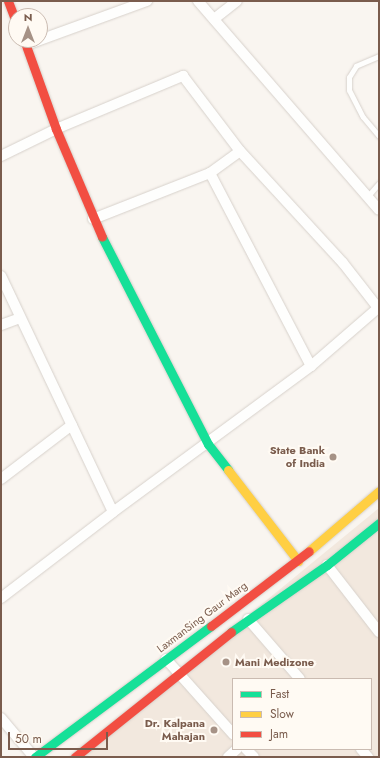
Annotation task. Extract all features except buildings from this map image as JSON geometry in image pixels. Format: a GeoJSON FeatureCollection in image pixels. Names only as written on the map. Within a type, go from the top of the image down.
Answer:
{"type":"FeatureCollection","features":[{"type":"Feature","properties":{"kind":"main road"},"geometry":{"type":"LineString","coordinates":[[27,48],[56,129],[93,219],[208,444],[298,561]]}},
{"type":"Feature","properties":{"kind":"main road","name":"LaxmanSing Gaur Marg"},"geometry":{"type":"LineString","coordinates":[[35,757],[298,561],[379,491]]}},
{"type":"Feature","properties":{"kind":"main road"},"geometry":{"type":"LineString","coordinates":[[75,757],[248,619],[327,565],[379,523]]}},
{"type":"Feature","properties":{"kind":"street"},"geometry":{"type":"LineString","coordinates":[[48,35],[147,1]]}},
{"type":"Feature","properties":{"kind":"street"},"geometry":{"type":"LineString","coordinates":[[198,1],[379,210]]}},
{"type":"Feature","properties":{"kind":"street"},"geometry":{"type":"LineString","coordinates":[[214,19],[237,1]]}},
{"type":"Feature","properties":{"kind":"street"},"geometry":{"type":"LineString","coordinates":[[1,156],[56,129],[183,76],[240,151],[343,263],[379,309],[311,366],[208,444],[113,512],[1,598]]}},
{"type":"Feature","properties":{"kind":"street"},"geometry":{"type":"LineString","coordinates":[[93,219],[210,173],[240,151]]}},
{"type":"Feature","properties":{"kind":"street"},"geometry":{"type":"LineString","coordinates":[[210,173],[311,366]]}},
{"type":"Feature","properties":{"kind":"street"},"geometry":{"type":"LineString","coordinates":[[1,276],[113,512]]}},
{"type":"Feature","properties":{"kind":"street"},"geometry":{"type":"LineString","coordinates":[[1,325],[20,318]]}},
{"type":"Feature","properties":{"kind":"street"},"geometry":{"type":"LineString","coordinates":[[1,480],[72,424]]}},
{"type":"Feature","properties":{"kind":"street"},"geometry":{"type":"LineString","coordinates":[[327,565],[379,632]]}},
{"type":"Feature","properties":{"kind":"street"},"geometry":{"type":"LineString","coordinates":[[248,619],[299,678]]}},
{"type":"Feature","properties":{"kind":"street"},"geometry":{"type":"LineString","coordinates":[[166,659],[232,733]]}},
{"type":"Feature","properties":{"kind":"street"},"geometry":{"type":"LineString","coordinates":[[1,718],[35,757]]}},
{"type":"Feature","properties":{"kind":"street"},"geometry":{"type":"LineString","coordinates":[[228,757],[236,750]]}},
{"type":"Feature","properties":{"kind":"lane"},"geometry":{"type":"LineString","coordinates":[[379,56],[356,66],[350,77],[349,90],[363,117],[379,136]]}},
{"type":"Feature","properties":{"kind":"lane"},"geometry":{"type":"LineString","coordinates":[[367,197],[379,184]]}},
{"type":"Feature","properties":{"kind":"shaded area"},"geometry":{"type":"Polygon","coordinates":[[[379,508],[379,757],[75,757],[379,508]]]}},
{"type":"Feature","properties":{"kind":"traffic: fast"},"geometry":{"type":"LineString","coordinates":[[102,237],[208,444],[228,470]]}},
{"type":"Feature","properties":{"kind":"traffic: fast"},"geometry":{"type":"LineString","coordinates":[[231,632],[327,565],[379,523]]}},
{"type":"Feature","properties":{"kind":"traffic: fast"},"geometry":{"type":"LineString","coordinates":[[35,757],[211,626]]}},
{"type":"Feature","properties":{"kind":"traffic: slow"},"geometry":{"type":"LineString","coordinates":[[228,470],[298,561]]}},
{"type":"Feature","properties":{"kind":"traffic: slow"},"geometry":{"type":"LineString","coordinates":[[309,551],[379,491]]}},
{"type":"Feature","properties":{"kind":"traffic: jam"},"geometry":{"type":"LineString","coordinates":[[8,1],[11,8]]}},
{"type":"Feature","properties":{"kind":"traffic: jam"},"geometry":{"type":"LineString","coordinates":[[27,48],[56,129],[102,237]]}},
{"type":"Feature","properties":{"kind":"traffic: jam"},"geometry":{"type":"LineString","coordinates":[[211,626],[309,551]]}},
{"type":"Feature","properties":{"kind":"traffic: jam"},"geometry":{"type":"LineString","coordinates":[[75,757],[231,632]]}},
{"type":"Feature","properties":{"kind":"place","name":"State Bank of India"},"geometry":{"type":"Point","coordinates":[333,457]}},
{"type":"Feature","properties":{"kind":"place","name":"Mani Medizone"},"geometry":{"type":"Point","coordinates":[226,662]}},
{"type":"Feature","properties":{"kind":"place","name":"Dr. Kalpana Mahajan"},"geometry":{"type":"Point","coordinates":[214,730]}}]}
